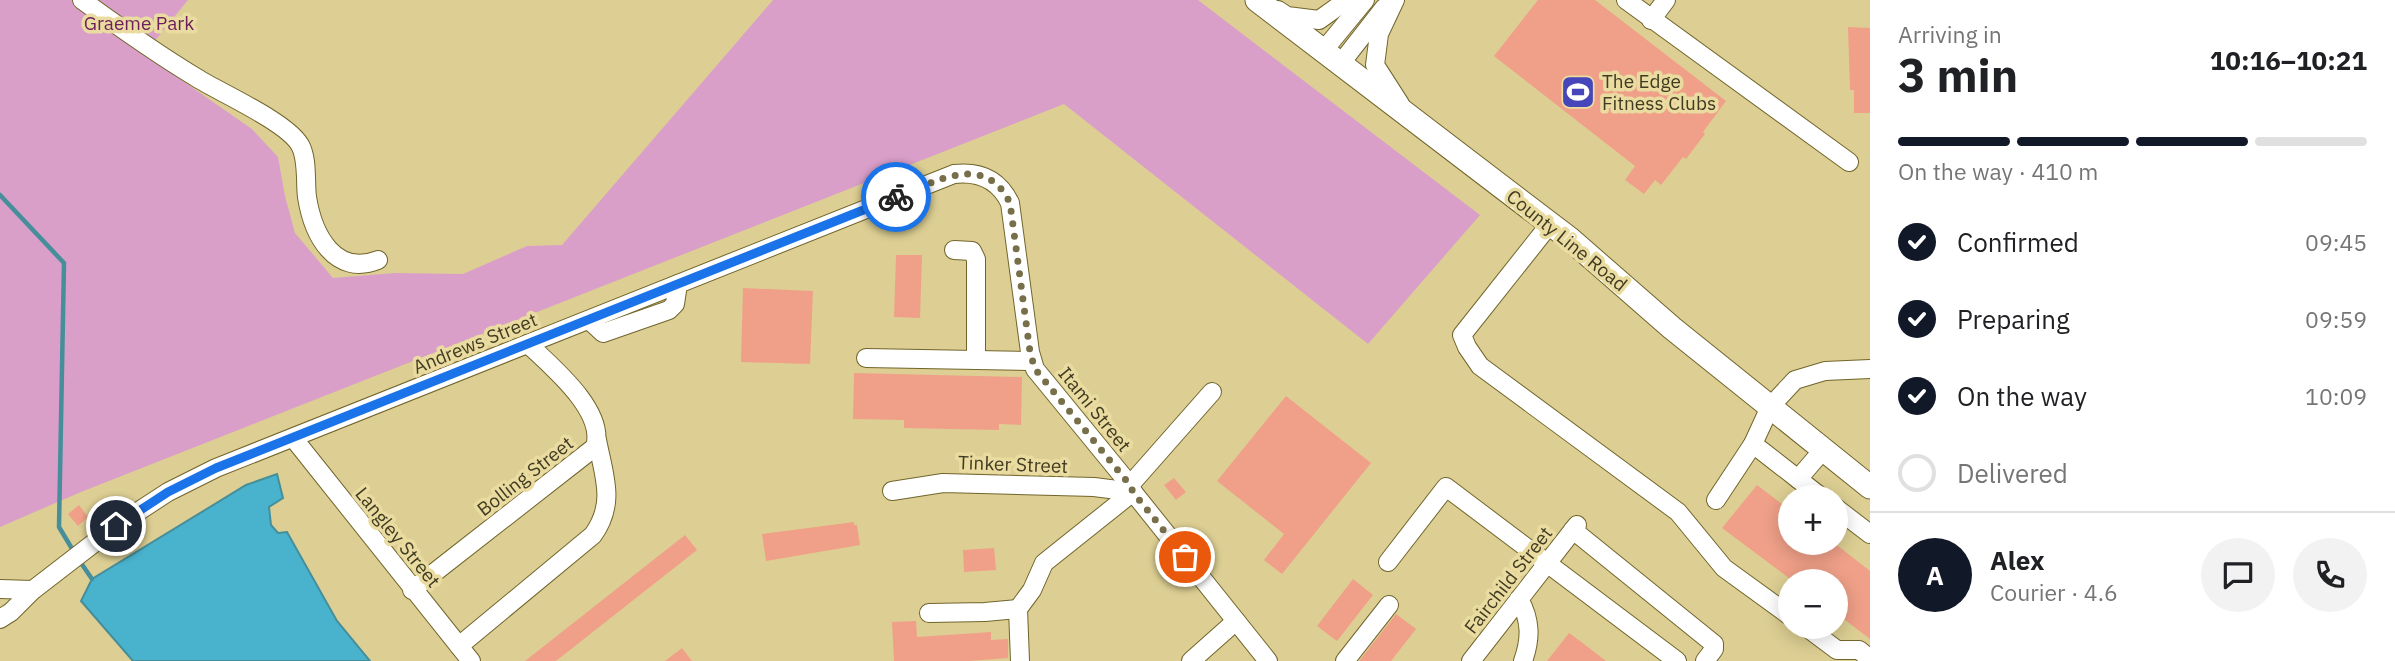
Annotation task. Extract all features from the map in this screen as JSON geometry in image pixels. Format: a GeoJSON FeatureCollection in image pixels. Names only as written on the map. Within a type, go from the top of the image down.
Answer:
{"type":"FeatureCollection","features":[{"type":"Feature","properties":{"kind":"main road","name":"County Line Road"},"geometry":{"type":"LineString","coordinates":[[1259,0],[1550,224],[1672,328],[1870,488]]}},
{"type":"Feature","properties":{"kind":"street"},"geometry":{"type":"LineString","coordinates":[[82,0],[195,77],[286,130],[300,145],[312,220],[325,244],[335,257],[349,264],[366,265],[378,260]]}},
{"type":"Feature","properties":{"kind":"street"},"geometry":{"type":"LineString","coordinates":[[1259,0],[1287,16],[1319,20],[1347,0]]}},
{"type":"Feature","properties":{"kind":"street"},"geometry":{"type":"LineString","coordinates":[[1333,57],[1365,0]]}},
{"type":"Feature","properties":{"kind":"street"},"geometry":{"type":"LineString","coordinates":[[1333,57],[1392,0]]}},
{"type":"Feature","properties":{"kind":"street"},"geometry":{"type":"LineString","coordinates":[[1392,0],[1380,34],[1376,65],[1411,118]]}},
{"type":"Feature","properties":{"kind":"street"},"geometry":{"type":"LineString","coordinates":[[1626,0],[1849,162]]}},
{"type":"Feature","properties":{"kind":"street"},"geometry":{"type":"LineString","coordinates":[[1651,20],[1667,0]]}},
{"type":"Feature","properties":{"kind":"street","name":"Andrews Street"},"geometry":{"type":"LineString","coordinates":[[0,619],[116,526],[168,492],[216,468],[954,174]]}},
{"type":"Feature","properties":{"kind":"street","name":"Itami Street"},"geometry":{"type":"LineString","coordinates":[[954,174],[987,178],[1000,187],[1010,203],[1035,369],[1268,661]]}},
{"type":"Feature","properties":{"kind":"street"},"geometry":{"type":"LineString","coordinates":[[1550,224],[1462,335],[1467,347],[1480,366],[1678,512],[1724,568],[1778,607]]}},
{"type":"Feature","properties":{"kind":"street"},"geometry":{"type":"LineString","coordinates":[[954,250],[972,251],[976,258],[976,360]]}},
{"type":"Feature","properties":{"kind":"street","name":"Bolling Street"},"geometry":{"type":"LineString","coordinates":[[412,590],[590,452],[597,440],[594,419],[566,381],[528,344]]}},
{"type":"Feature","properties":{"kind":"street"},"geometry":{"type":"LineString","coordinates":[[866,358],[1032,361]]}},
{"type":"Feature","properties":{"kind":"street"},"geometry":{"type":"LineString","coordinates":[[1716,500],[1753,444],[1770,407],[1795,380],[1825,371],[1870,369]]}},
{"type":"Feature","properties":{"kind":"street"},"geometry":{"type":"LineString","coordinates":[[1020,661],[1017,609],[1032,590],[1044,563],[1132,489],[1212,392]]}},
{"type":"Feature","properties":{"kind":"street","name":"Langley Street"},"geometry":{"type":"LineString","coordinates":[[294,439],[471,661]]}},
{"type":"Feature","properties":{"kind":"street"},"geometry":{"type":"LineString","coordinates":[[459,646],[593,535],[604,515],[607,493],[597,440]]}},
{"type":"Feature","properties":{"kind":"street"},"geometry":{"type":"LineString","coordinates":[[1753,444],[1806,485]]}},
{"type":"Feature","properties":{"kind":"street"},"geometry":{"type":"LineString","coordinates":[[1798,479],[1823,450]]}},
{"type":"Feature","properties":{"kind":"street","name":"Tinker Street"},"geometry":{"type":"LineString","coordinates":[[892,491],[943,483],[1132,489]]}},
{"type":"Feature","properties":{"kind":"street"},"geometry":{"type":"LineString","coordinates":[[1388,562],[1446,487],[1676,661]]}},
{"type":"Feature","properties":{"kind":"street"},"geometry":{"type":"LineString","coordinates":[[1848,517],[1870,534]]}},
{"type":"Feature","properties":{"kind":"street","name":"Fairchild Street"},"geometry":{"type":"LineString","coordinates":[[1471,661],[1575,527],[1714,644],[1714,649],[1705,661]]}},
{"type":"Feature","properties":{"kind":"street"},"geometry":{"type":"LineString","coordinates":[[0,589],[33,590]]}},
{"type":"Feature","properties":{"kind":"street"},"geometry":{"type":"LineString","coordinates":[[1519,599],[1529,632],[1523,661]]}},
{"type":"Feature","properties":{"kind":"street"},"geometry":{"type":"LineString","coordinates":[[1345,661],[1389,605]]}},
{"type":"Feature","properties":{"kind":"street"},"geometry":{"type":"LineString","coordinates":[[929,613],[1017,609]]}},
{"type":"Feature","properties":{"kind":"street"},"geometry":{"type":"LineString","coordinates":[[1194,660],[1236,621]]}},
{"type":"Feature","properties":{"kind":"street"},"geometry":{"type":"LineString","coordinates":[[1822,639],[1837,650],[1860,650],[1870,659]]}},
{"type":"Feature","properties":{"kind":"green space","name":"Graeme Park"},"geometry":{"type":"Polygon","coordinates":[[[0,0],[188,0],[144,54],[252,129],[278,157],[295,233],[333,278],[395,273],[463,274],[527,246],[562,245],[773,0],[1198,0],[1480,215],[1368,344],[1064,104],[81,492],[0,527],[0,0]]]}},
{"type":"Feature","properties":{"kind":"water"},"geometry":{"type":"Polygon","coordinates":[[[277,474],[283,498],[269,507],[271,525],[278,533],[287,532],[337,621],[370,661],[133,661],[81,601],[92,579],[246,485],[277,474]]]}},
{"type":"Feature","properties":{"kind":"building"},"geometry":{"type":"Polygon","coordinates":[[[1538,0],[1595,0],[1726,101],[1686,159],[1683,157],[1661,185],[1655,180],[1644,194],[1625,180],[1635,166],[1494,56],[1538,0]]]}},
{"type":"Feature","properties":{"kind":"building"},"geometry":{"type":"Polygon","coordinates":[[[1848,27],[1870,28],[1870,113],[1854,113],[1854,90],[1850,90],[1848,27]]]}},
{"type":"Feature","properties":{"kind":"building"},"geometry":{"type":"Polygon","coordinates":[[[896,255],[922,255],[920,318],[894,317],[896,255]]]}},
{"type":"Feature","properties":{"kind":"building"},"geometry":{"type":"Polygon","coordinates":[[[743,288],[813,291],[810,364],[741,362],[743,288]]]}},
{"type":"Feature","properties":{"kind":"building"},"geometry":{"type":"Polygon","coordinates":[[[854,373],[1022,377],[1021,425],[999,424],[999,430],[904,428],[904,420],[853,419],[854,373]]]}},
{"type":"Feature","properties":{"kind":"building"},"geometry":{"type":"Polygon","coordinates":[[[1286,396],[1371,463],[1282,574],[1264,560],[1284,534],[1217,481],[1286,396]]]}},
{"type":"Feature","properties":{"kind":"building"},"geometry":{"type":"Polygon","coordinates":[[[1174,478],[1186,492],[1176,500],[1164,485],[1174,478]]]}},
{"type":"Feature","properties":{"kind":"building"},"geometry":{"type":"Polygon","coordinates":[[[1757,485],[1778,501],[1778,555],[1848,554],[1870,571],[1870,639],[1848,622],[1848,569],[1778,570],[1722,528],[1757,485]]]}},
{"type":"Feature","properties":{"kind":"building"},"geometry":{"type":"Polygon","coordinates":[[[79,505],[88,517],[78,526],[68,514],[79,505]]]}},
{"type":"Feature","properties":{"kind":"building"},"geometry":{"type":"Polygon","coordinates":[[[854,522],[854,525],[857,525],[860,545],[766,561],[762,534],[854,522]]]}},
{"type":"Feature","properties":{"kind":"building"},"geometry":{"type":"Polygon","coordinates":[[[685,535],[697,550],[556,661],[525,661],[685,535]]]}},
{"type":"Feature","properties":{"kind":"building"},"geometry":{"type":"Polygon","coordinates":[[[994,548],[996,570],[964,572],[963,550],[994,548]]]}},
{"type":"Feature","properties":{"kind":"building"},"geometry":{"type":"Polygon","coordinates":[[[1353,579],[1373,595],[1337,641],[1317,626],[1353,579]]]}},
{"type":"Feature","properties":{"kind":"building"},"geometry":{"type":"Polygon","coordinates":[[[1396,614],[1416,629],[1391,661],[1359,661],[1396,614]]]}},
{"type":"Feature","properties":{"kind":"building"},"geometry":{"type":"Polygon","coordinates":[[[916,621],[917,637],[991,632],[991,640],[1008,639],[1008,658],[894,661],[892,622],[916,621]]]}},
{"type":"Feature","properties":{"kind":"building"},"geometry":{"type":"Polygon","coordinates":[[[1569,633],[1584,644],[1606,661],[1547,661],[1569,633]]]}},
{"type":"Feature","properties":{"kind":"building"},"geometry":{"type":"Polygon","coordinates":[[[682,648],[692,661],[665,661],[682,648]]]}},
{"type":"Feature","properties":{"kind":"waterway"},"geometry":{"type":"LineString","coordinates":[[0,195],[64,263],[59,527],[74,552]]}},
{"type":"Feature","properties":{"kind":"waterway"},"geometry":{"type":"LineString","coordinates":[[79,560],[92,579]]}},
{"type":"Feature","properties":{"kind":"way so far"},"geometry":{"type":"LineString","coordinates":[[896,197],[963,173],[987,178],[1006,194],[1010,203],[1030,352],[1035,369],[1185,557]]}},
{"type":"Feature","properties":{"kind":"place","name":"The Edge Fitness Clubs"},"geometry":{"type":"Point","coordinates":[1578,92]}},
{"type":"Feature","properties":{"kind":"route"},"geometry":{"type":"LineString","coordinates":[[116,526],[168,492],[216,468],[896,197]]}}]}
